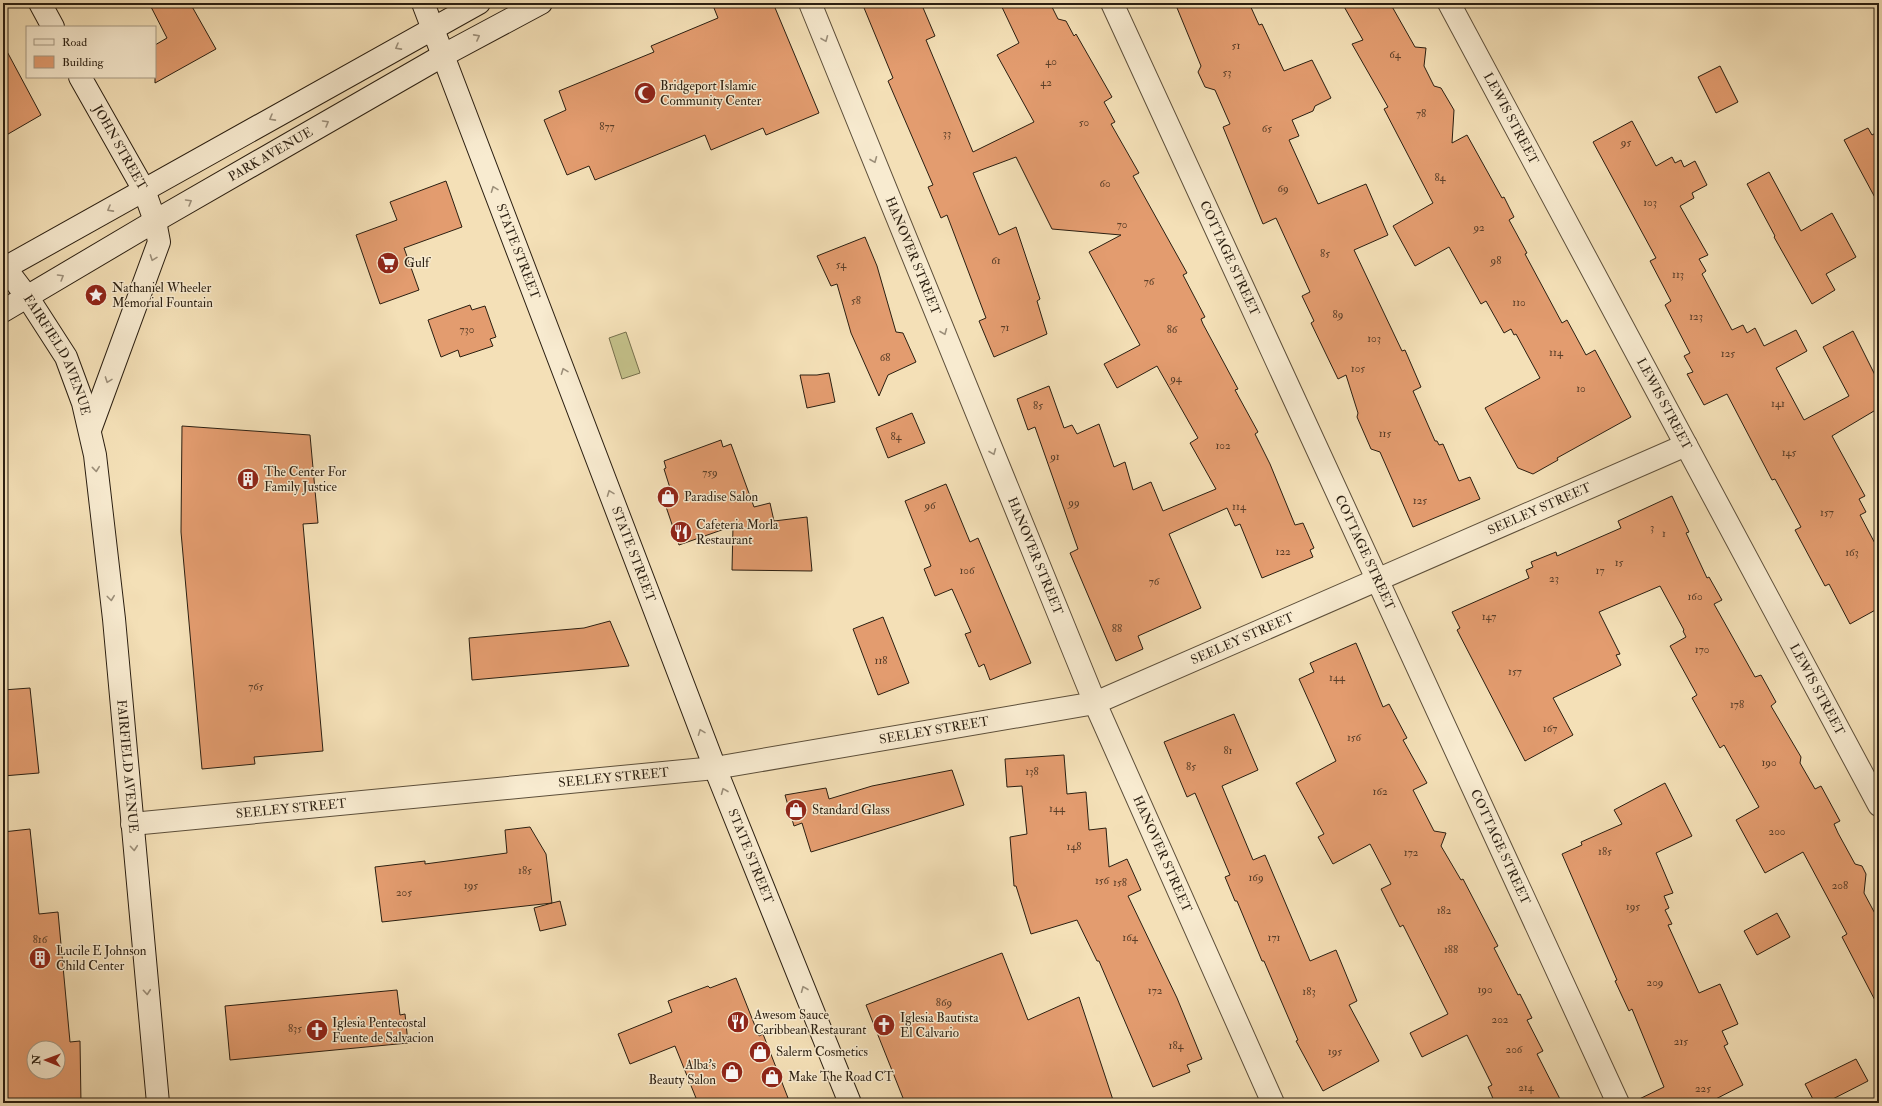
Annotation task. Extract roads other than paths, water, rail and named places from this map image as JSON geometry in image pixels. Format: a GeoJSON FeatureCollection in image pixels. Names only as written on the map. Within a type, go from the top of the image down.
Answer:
{"type":"FeatureCollection","features":[{"type":"Feature","properties":{"kind":"street"},"geometry":{"type":"LineString","coordinates":[[40,3],[52,26]]}},
{"type":"Feature","properties":{"kind":"street","name":"STATE STREET"},"geometry":{"type":"LineString","coordinates":[[422,3],[715,768],[850,1103]]}},
{"type":"Feature","properties":{"kind":"street"},"geometry":{"type":"LineString","coordinates":[[4,267],[479,3]]}},
{"type":"Feature","properties":{"kind":"street","name":"PARK AVENUE"},"geometry":{"type":"LineString","coordinates":[[3,311],[28,298],[155,221],[442,56],[541,3]]}},
{"type":"Feature","properties":{"kind":"street","name":"HANOVER STREET"},"geometry":{"type":"LineString","coordinates":[[810,3],[1095,703],[1272,1103]]}},
{"type":"Feature","properties":{"kind":"street","name":"COTTAGE STREET"},"geometry":{"type":"LineString","coordinates":[[1112,3],[1618,1103]]}},
{"type":"Feature","properties":{"kind":"street","name":"LEWIS STREET"},"geometry":{"type":"LineString","coordinates":[[1449,3],[1879,805]]}},
{"type":"Feature","properties":{"kind":"street","name":"JOHN STREET"},"geometry":{"type":"LineString","coordinates":[[81,78],[144,190],[155,221]]}},
{"type":"Feature","properties":{"kind":"street","name":"FAIRFIELD AVENUE"},"geometry":{"type":"LineString","coordinates":[[90,430],[159,242],[155,221]]}},
{"type":"Feature","properties":{"kind":"street","name":"FAIRFIELD AVENUE"},"geometry":{"type":"LineString","coordinates":[[4,267],[28,298],[66,357],[83,403],[95,455],[114,619],[158,1103]]}},
{"type":"Feature","properties":{"kind":"street","name":"SEELEY STREET"},"geometry":{"type":"LineString","coordinates":[[132,824],[715,768],[1095,703],[1686,445]]}},
{"type":"Feature","properties":{"kind":"place","name":"Bridgeport Islamic Community Center"},"geometry":{"type":"Point","coordinates":[645,93]}},
{"type":"Feature","properties":{"kind":"place","name":"Gulf"},"geometry":{"type":"Point","coordinates":[388,263]}},
{"type":"Feature","properties":{"kind":"place","name":"Nathaniel Wheeler Memorial Fountain"},"geometry":{"type":"Point","coordinates":[96,295]}},
{"type":"Feature","properties":{"kind":"place","name":"The Center For Family Justice"},"geometry":{"type":"Point","coordinates":[248,479]}},
{"type":"Feature","properties":{"kind":"place","name":"Paradise Salon"},"geometry":{"type":"Point","coordinates":[668,497]}},
{"type":"Feature","properties":{"kind":"place","name":"Cafeteria Morla Restaurant"},"geometry":{"type":"Point","coordinates":[681,532]}},
{"type":"Feature","properties":{"kind":"place","name":"Standard Glass"},"geometry":{"type":"Point","coordinates":[796,810]}},
{"type":"Feature","properties":{"kind":"place","name":"Lucile E Johnson Child Center"},"geometry":{"type":"Point","coordinates":[40,958]}},
{"type":"Feature","properties":{"kind":"place","name":"Awesom Sauce Caribbean Restaurant"},"geometry":{"type":"Point","coordinates":[738,1022]}},
{"type":"Feature","properties":{"kind":"place","name":"Iglesia Bautista El Calvario"},"geometry":{"type":"Point","coordinates":[884,1025]}},
{"type":"Feature","properties":{"kind":"place","name":"Iglesia Pentecostal Fuente de Salvacion"},"geometry":{"type":"Point","coordinates":[317,1030]}},
{"type":"Feature","properties":{"kind":"place","name":"Salerm Cosmetics"},"geometry":{"type":"Point","coordinates":[760,1052]}},
{"type":"Feature","properties":{"kind":"place","name":"Alba's Beauty Salon"},"geometry":{"type":"Point","coordinates":[732,1072]}},
{"type":"Feature","properties":{"kind":"place","name":"Make The Road CT"},"geometry":{"type":"Point","coordinates":[772,1077]}}]}
